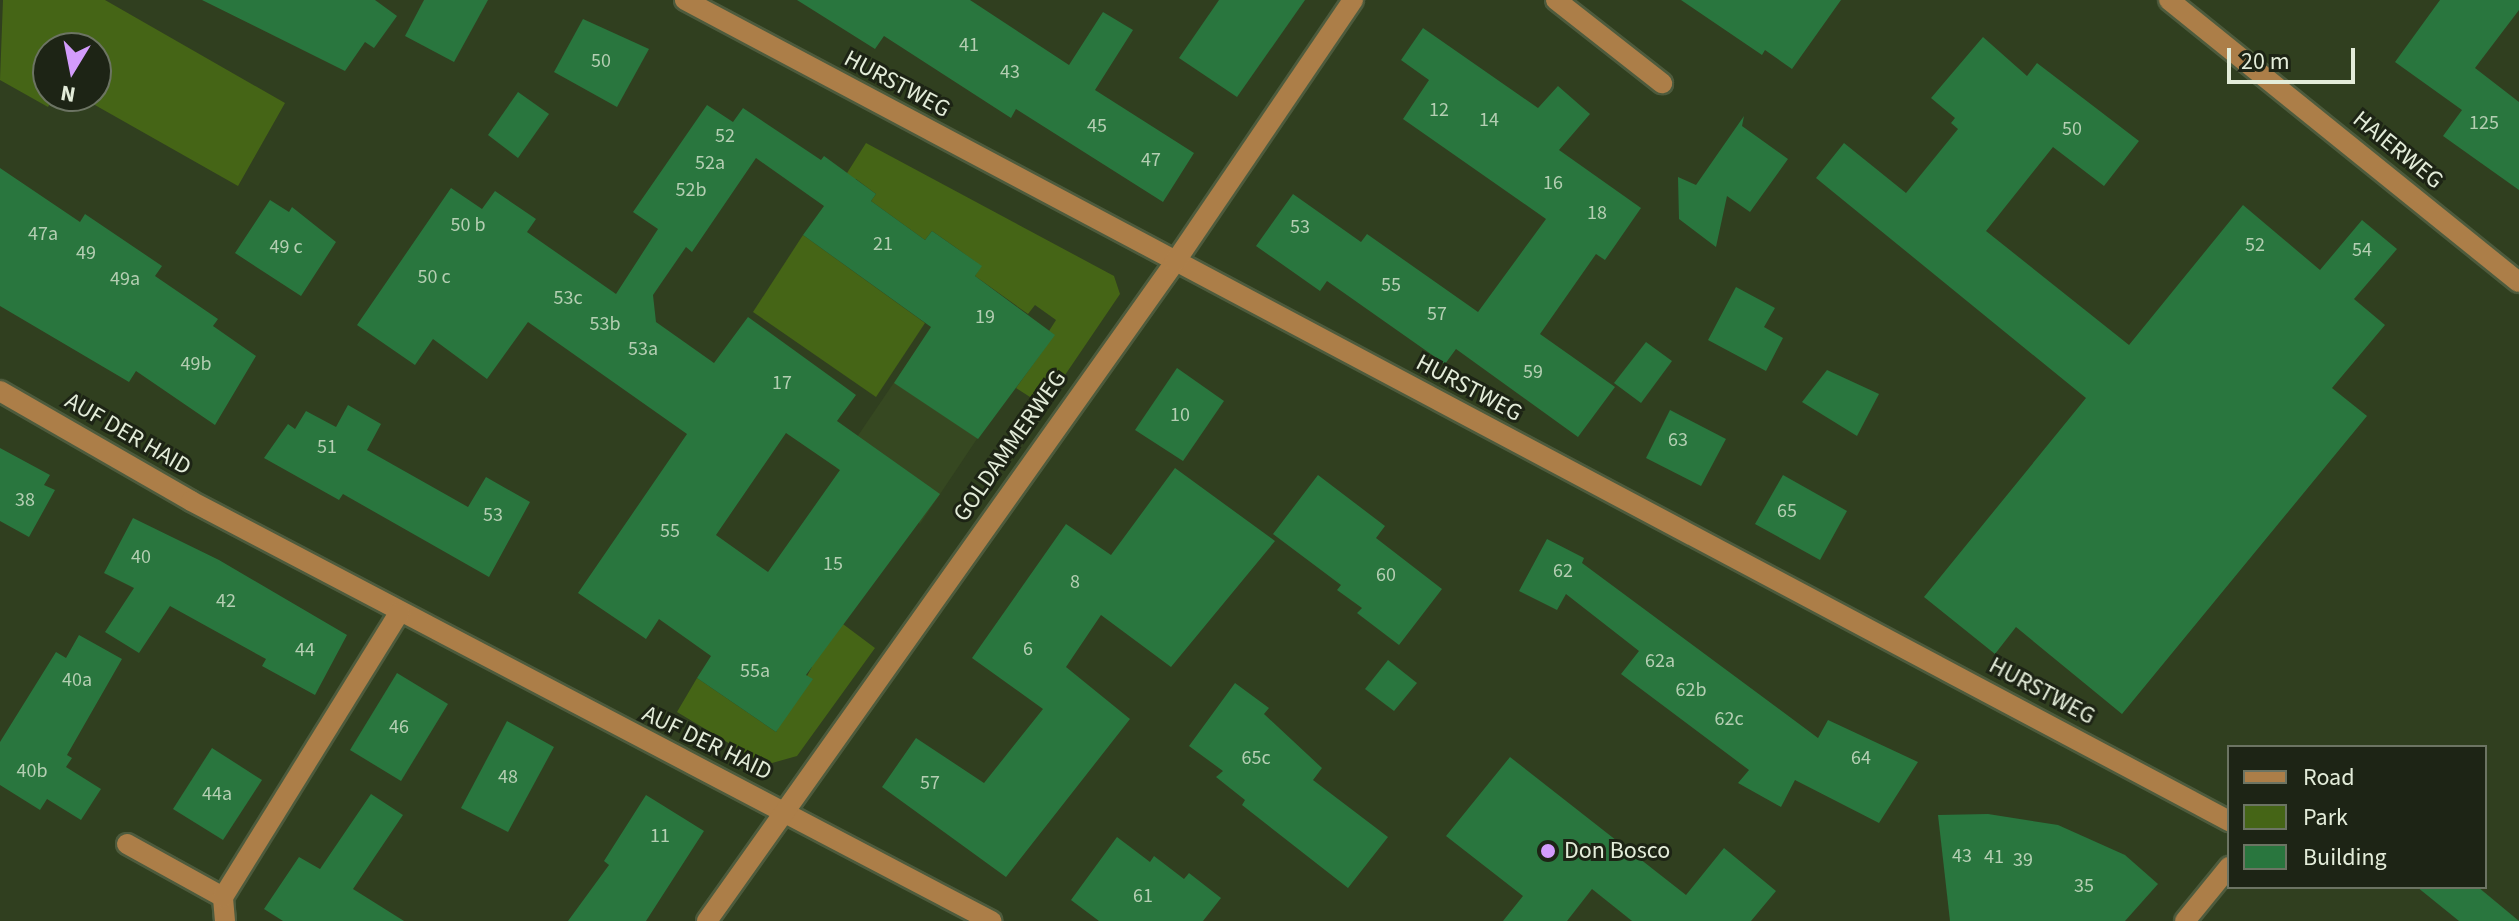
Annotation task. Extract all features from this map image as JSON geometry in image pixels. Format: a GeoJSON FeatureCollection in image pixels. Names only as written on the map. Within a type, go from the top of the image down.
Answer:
{"type":"FeatureCollection","features":[{"type":"Feature","properties":{"kind":"street","name":"HURSTWEG"},"geometry":{"type":"LineString","coordinates":[[685,0],[2227,820]]}},
{"type":"Feature","properties":{"kind":"street","name":"GOLDAMMERWEG"},"geometry":{"type":"LineString","coordinates":[[707,921],[783,809],[1175,262],[1353,0]]}},
{"type":"Feature","properties":{"kind":"street"},"geometry":{"type":"LineString","coordinates":[[1556,0],[1662,83]]}},
{"type":"Feature","properties":{"kind":"street","name":"HAIERWEG"},"geometry":{"type":"LineString","coordinates":[[2169,0],[2519,282]]}},
{"type":"Feature","properties":{"kind":"street","name":"AUF DER HAID"},"geometry":{"type":"LineString","coordinates":[[0,391],[191,501],[702,773],[783,809],[991,921]]}},
{"type":"Feature","properties":{"kind":"street"},"geometry":{"type":"LineString","coordinates":[[225,921],[223,897],[400,612]]}},
{"type":"Feature","properties":{"kind":"street"},"geometry":{"type":"LineString","coordinates":[[127,844],[223,897]]}},
{"type":"Feature","properties":{"kind":"street"},"geometry":{"type":"LineString","coordinates":[[2185,921],[2227,869]]}},
{"type":"Feature","properties":{"kind":"shaded area"},"geometry":{"type":"Polygon","coordinates":[[[914,353],[997,409],[920,524],[836,468],[914,353]]]}},
{"type":"Feature","properties":{"kind":"green space"},"geometry":{"type":"Polygon","coordinates":[[[3,0],[105,0],[285,103],[238,186],[107,112],[112,112],[112,32],[32,32],[32,98],[0,80],[3,0]]]}},
{"type":"Feature","properties":{"kind":"green space"},"geometry":{"type":"Polygon","coordinates":[[[866,143],[1114,276],[1120,294],[1044,406],[1016,388],[1054,335],[1049,331],[1056,320],[1035,305],[1028,314],[975,276],[981,266],[955,247],[932,231],[925,240],[871,201],[876,194],[856,179],[842,181],[866,143]]]}},
{"type":"Feature","properties":{"kind":"green space"},"geometry":{"type":"Polygon","coordinates":[[[803,235],[925,323],[876,397],[753,312],[803,235]]]}},
{"type":"Feature","properties":{"kind":"green space"},"geometry":{"type":"Polygon","coordinates":[[[772,571],[875,648],[797,756],[765,765],[677,712],[697,678],[776,732],[812,667],[772,571]]]}},
{"type":"Feature","properties":{"kind":"building"},"geometry":{"type":"Polygon","coordinates":[[[202,0],[375,0],[397,16],[374,48],[365,42],[345,71],[202,0]]]}},
{"type":"Feature","properties":{"kind":"building"},"geometry":{"type":"Polygon","coordinates":[[[424,0],[488,0],[454,62],[405,36],[424,0]]]}},
{"type":"Feature","properties":{"kind":"building"},"geometry":{"type":"Polygon","coordinates":[[[797,0],[970,0],[1069,65],[1103,12],[1133,30],[1095,90],[1194,153],[1163,202],[1016,109],[1011,118],[884,36],[875,49],[797,0]]]}},
{"type":"Feature","properties":{"kind":"building"},"geometry":{"type":"Polygon","coordinates":[[[1219,0],[1305,0],[1237,97],[1179,58],[1219,0]]]}},
{"type":"Feature","properties":{"kind":"building"},"geometry":{"type":"Polygon","coordinates":[[[1681,0],[1841,0],[1792,69],[1765,50],[1762,55],[1681,0]]]}},
{"type":"Feature","properties":{"kind":"building"},"geometry":{"type":"Polygon","coordinates":[[[2440,0],[2519,0],[2519,10],[2475,68],[2519,102],[2519,190],[2443,136],[2462,110],[2395,62],[2440,0]]]}},
{"type":"Feature","properties":{"kind":"building"},"geometry":{"type":"Polygon","coordinates":[[[583,19],[649,49],[617,107],[554,72],[583,19]]]}},
{"type":"Feature","properties":{"kind":"building"},"geometry":{"type":"Polygon","coordinates":[[[1423,28],[1538,108],[1558,86],[1590,114],[1559,150],[1641,208],[1605,260],[1596,254],[1540,334],[1615,387],[1578,437],[1456,349],[1445,364],[1327,281],[1320,291],[1256,246],[1293,194],[1361,242],[1367,234],[1478,312],[1546,219],[1403,119],[1429,80],[1401,60],[1423,28]]]}},
{"type":"Feature","properties":{"kind":"building"},"geometry":{"type":"Polygon","coordinates":[[[1983,37],[2027,76],[2037,63],[2139,141],[2104,186],[2053,147],[1986,231],[2129,345],[2243,205],[2320,270],[2362,220],[2397,249],[2354,299],[2385,325],[2332,388],[2367,416],[2122,714],[2016,627],[1995,654],[1924,597],[2086,398],[1816,178],[1844,143],[1906,193],[1958,129],[1951,123],[1955,118],[1931,98],[1983,37]]]}},
{"type":"Feature","properties":{"kind":"building"},"geometry":{"type":"Polygon","coordinates":[[[518,92],[549,114],[518,158],[488,135],[518,92]]]}},
{"type":"Feature","properties":{"kind":"building"},"geometry":{"type":"Polygon","coordinates":[[[707,105],[733,122],[743,108],[821,160],[824,156],[876,194],[871,201],[925,240],[932,231],[982,266],[975,276],[1055,335],[978,439],[894,383],[931,327],[803,235],[824,206],[756,158],[692,252],[686,247],[653,295],[656,322],[714,363],[748,317],[856,395],[837,421],[940,494],[806,675],[813,679],[776,732],[697,678],[711,656],[659,619],[646,639],[578,593],[687,434],[528,322],[487,379],[433,339],[415,365],[357,325],[451,188],[482,209],[495,191],[536,219],[527,232],[616,294],[658,229],[633,212],[707,105]],[[786,433],[716,535],[768,572],[840,470],[786,433]]]}},
{"type":"Feature","properties":{"kind":"building"},"geometry":{"type":"Polygon","coordinates":[[[1744,116],[1742,126],[1788,159],[1750,212],[1727,196],[1716,247],[1679,219],[1678,177],[1696,185],[1744,116]]]}},
{"type":"Feature","properties":{"kind":"building"},"geometry":{"type":"Polygon","coordinates":[[[0,168],[80,222],[85,214],[162,266],[155,276],[218,319],[213,326],[256,356],[215,425],[136,371],[129,382],[0,306],[0,168]]]}},
{"type":"Feature","properties":{"kind":"building"},"geometry":{"type":"Polygon","coordinates":[[[270,200],[289,212],[292,207],[336,242],[301,296],[235,253],[270,200]]]}},
{"type":"Feature","properties":{"kind":"building"},"geometry":{"type":"Polygon","coordinates":[[[1736,287],[1775,308],[1764,327],[1783,338],[1766,371],[1708,340],[1736,287]]]}},
{"type":"Feature","properties":{"kind":"building"},"geometry":{"type":"Polygon","coordinates":[[[1646,342],[1672,361],[1641,403],[1614,383],[1646,342]]]}},
{"type":"Feature","properties":{"kind":"building"},"geometry":{"type":"Polygon","coordinates":[[[1177,368],[1224,401],[1183,461],[1135,430],[1177,368]]]}},
{"type":"Feature","properties":{"kind":"building"},"geometry":{"type":"Polygon","coordinates":[[[1827,370],[1879,394],[1857,436],[1802,402],[1827,370]]]}},
{"type":"Feature","properties":{"kind":"building"},"geometry":{"type":"Polygon","coordinates":[[[348,405],[381,424],[367,450],[468,507],[486,477],[530,502],[489,577],[343,494],[339,500],[264,458],[288,424],[295,429],[306,411],[336,427],[348,405]]]}},
{"type":"Feature","properties":{"kind":"building"},"geometry":{"type":"Polygon","coordinates":[[[1670,410],[1726,439],[1701,486],[1646,458],[1670,410]]]}},
{"type":"Feature","properties":{"kind":"building"},"geometry":{"type":"Polygon","coordinates":[[[0,448],[50,475],[44,485],[55,490],[29,537],[0,521],[0,448]]]}},
{"type":"Feature","properties":{"kind":"building"},"geometry":{"type":"Polygon","coordinates":[[[1175,468],[1275,541],[1171,667],[1101,615],[1066,667],[1130,719],[1006,877],[882,787],[916,738],[984,783],[1043,709],[972,658],[1066,524],[1111,555],[1175,468]]]}},
{"type":"Feature","properties":{"kind":"building"},"geometry":{"type":"Polygon","coordinates":[[[1318,475],[1385,526],[1376,538],[1442,589],[1399,645],[1357,613],[1362,608],[1337,590],[1341,585],[1273,534],[1318,475]]]}},
{"type":"Feature","properties":{"kind":"building"},"geometry":{"type":"Polygon","coordinates":[[[1783,475],[1847,511],[1820,560],[1755,524],[1783,475]]]}},
{"type":"Feature","properties":{"kind":"building"},"geometry":{"type":"Polygon","coordinates":[[[133,518],[219,560],[347,635],[315,695],[262,666],[266,659],[170,606],[139,653],[105,632],[134,588],[104,573],[133,518]]]}},
{"type":"Feature","properties":{"kind":"building"},"geometry":{"type":"Polygon","coordinates":[[[1547,539],[1584,558],[1582,563],[1818,738],[1828,720],[1918,762],[1879,823],[1795,780],[1781,807],[1738,783],[1749,770],[1621,674],[1639,651],[1566,594],[1557,610],[1519,591],[1547,539]]]}},
{"type":"Feature","properties":{"kind":"building"},"geometry":{"type":"Polygon","coordinates":[[[79,635],[122,659],[67,755],[72,758],[66,767],[101,789],[81,820],[47,799],[40,810],[0,785],[0,742],[56,652],[66,658],[79,635]]]}},
{"type":"Feature","properties":{"kind":"building"},"geometry":{"type":"Polygon","coordinates":[[[1388,660],[1417,683],[1394,711],[1365,689],[1388,660]]]}},
{"type":"Feature","properties":{"kind":"building"},"geometry":{"type":"Polygon","coordinates":[[[397,673],[448,704],[401,781],[350,750],[397,673]]]}},
{"type":"Feature","properties":{"kind":"building"},"geometry":{"type":"Polygon","coordinates":[[[1235,683],[1269,708],[1264,714],[1322,768],[1313,780],[1388,837],[1348,888],[1242,805],[1245,800],[1216,777],[1223,771],[1189,746],[1235,683]]]}},
{"type":"Feature","properties":{"kind":"building"},"geometry":{"type":"Polygon","coordinates":[[[507,721],[554,747],[508,832],[461,808],[507,721]]]}},
{"type":"Feature","properties":{"kind":"building"},"geometry":{"type":"Polygon","coordinates":[[[212,748],[262,780],[223,840],[173,809],[212,748]]]}},
{"type":"Feature","properties":{"kind":"building","name":"Don Bosco"},"geometry":{"type":"Polygon","coordinates":[[[1510,757],[1686,895],[1724,848],[1776,891],[1751,921],[1632,921],[1592,889],[1567,921],[1503,921],[1523,896],[1446,836],[1510,757]]]}},
{"type":"Feature","properties":{"kind":"building"},"geometry":{"type":"Polygon","coordinates":[[[371,794],[403,815],[353,889],[404,921],[283,921],[264,909],[299,857],[320,869],[371,794]]]}},
{"type":"Feature","properties":{"kind":"building"},"geometry":{"type":"Polygon","coordinates":[[[646,795],[704,831],[646,921],[568,921],[609,865],[604,861],[646,795]]]}},
{"type":"Feature","properties":{"kind":"building"},"geometry":{"type":"Polygon","coordinates":[[[1988,814],[2058,825],[2125,855],[2158,884],[2125,921],[1950,921],[1938,815],[1988,814]]]}},
{"type":"Feature","properties":{"kind":"building"},"geometry":{"type":"Polygon","coordinates":[[[1117,837],[1150,862],[1154,856],[1184,879],[1189,873],[1221,898],[1203,921],[1099,921],[1071,900],[1117,837]]]}},
{"type":"Feature","properties":{"kind":"building"},"geometry":{"type":"Polygon","coordinates":[[[2419,889],[2480,889],[2519,921],[2459,921],[2419,889]]]}},
{"type":"Feature","properties":{"kind":"place","name":"Don Bosco"},"geometry":{"type":"Point","coordinates":[1548,851]}}]}
